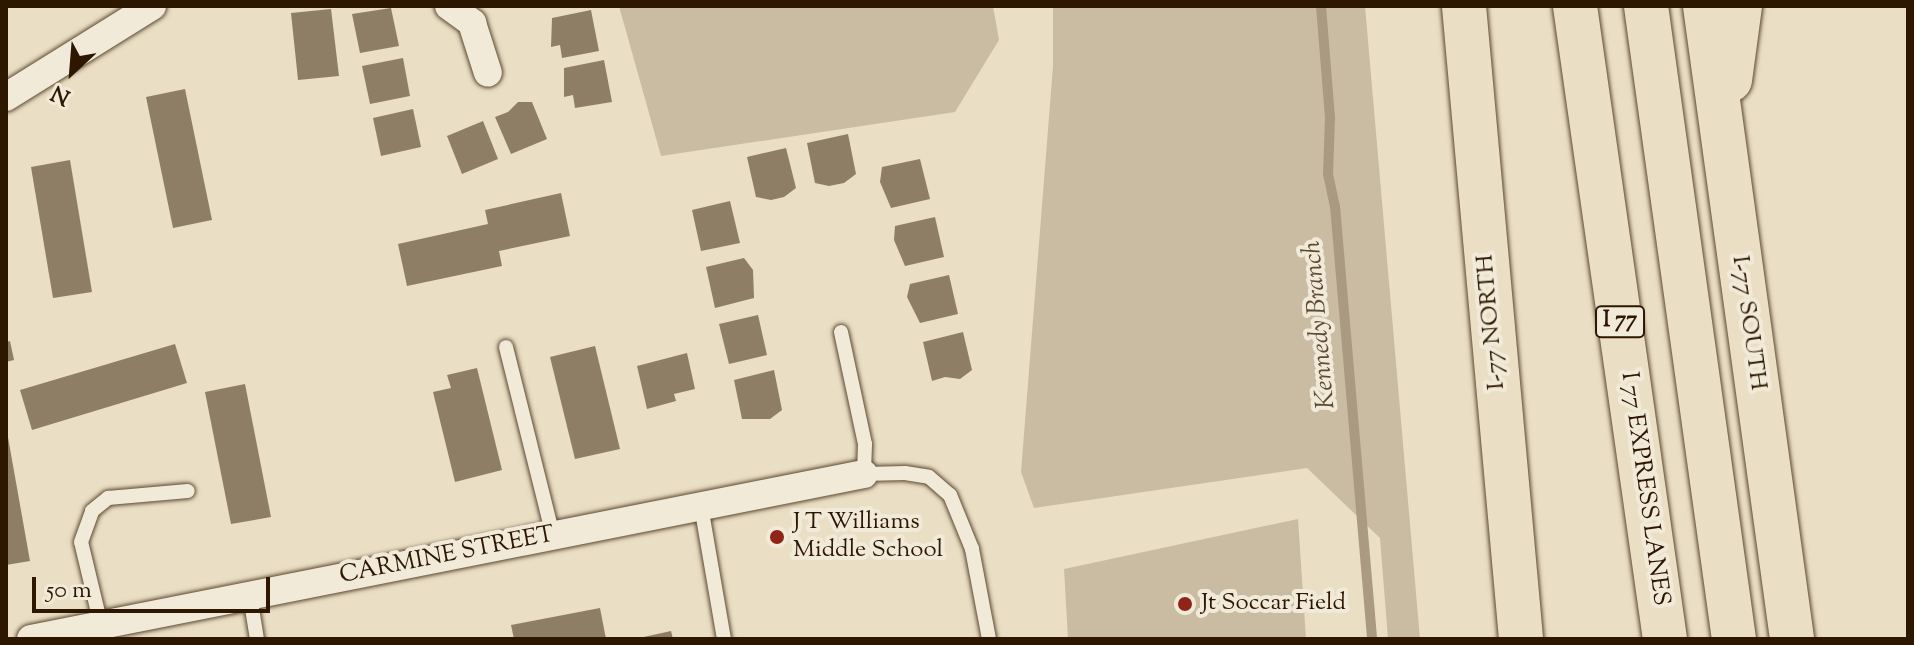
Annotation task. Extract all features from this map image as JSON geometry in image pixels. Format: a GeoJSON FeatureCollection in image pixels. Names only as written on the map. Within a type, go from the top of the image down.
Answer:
{"type":"FeatureCollection","features":[{"type":"Feature","properties":{"kind":"highway","name":"I-77 NORTH"},"geometry":{"type":"LineString","coordinates":[[1464,6],[1521,639]]}},
{"type":"Feature","properties":{"kind":"highway","name":"I 77 EXPRESS LANES"},"geometry":{"type":"LineString","coordinates":[[1575,6],[1665,639]]}},
{"type":"Feature","properties":{"kind":"highway"},"geometry":{"type":"LineString","coordinates":[[1646,6],[1734,639]]}},
{"type":"Feature","properties":{"kind":"highway","name":"I-77 SOUTH"},"geometry":{"type":"LineString","coordinates":[[1705,6],[1792,639]]}},
{"type":"Feature","properties":{"kind":"highway"},"geometry":{"type":"LineString","coordinates":[[1722,134],[1740,6]]}},
{"type":"Feature","properties":{"kind":"street"},"geometry":{"type":"LineString","coordinates":[[6,97],[152,6]]}},
{"type":"Feature","properties":{"kind":"street"},"geometry":{"type":"LineString","coordinates":[[449,6],[472,23],[488,73]]}},
{"type":"Feature","properties":{"kind":"street","name":"CARMINE STREET"},"geometry":{"type":"LineString","coordinates":[[31,639],[113,629],[250,596],[864,474]]}},
{"type":"Feature","properties":{"kind":"lane"},"geometry":{"type":"LineString","coordinates":[[841,332],[865,444],[864,474],[905,473],[929,477],[950,495],[972,549],[989,639]]}},
{"type":"Feature","properties":{"kind":"lane"},"geometry":{"type":"LineString","coordinates":[[506,347],[553,535]]}},
{"type":"Feature","properties":{"kind":"lane"},"geometry":{"type":"LineString","coordinates":[[113,629],[81,542],[92,511],[108,498],[188,491]]}},
{"type":"Feature","properties":{"kind":"lane"},"geometry":{"type":"LineString","coordinates":[[701,506],[724,639]]}},
{"type":"Feature","properties":{"kind":"lane"},"geometry":{"type":"LineString","coordinates":[[250,596],[257,639]]}},
{"type":"Feature","properties":{"kind":"shaded area"},"geometry":{"type":"Polygon","coordinates":[[[619,6],[993,6],[999,40],[955,112],[661,156],[619,6]]]}},
{"type":"Feature","properties":{"kind":"shaded area"},"geometry":{"type":"Polygon","coordinates":[[[1053,6],[1365,6],[1420,639],[1388,639],[1380,538],[1307,468],[1034,508],[1021,472],[1053,66],[1053,6]]]}},
{"type":"Feature","properties":{"kind":"shaded area","name":"Jt Soccar Field"},"geometry":{"type":"Polygon","coordinates":[[[1298,519],[1306,639],[1068,639],[1064,569],[1298,519]]]}},
{"type":"Feature","properties":{"kind":"building"},"geometry":{"type":"Polygon","coordinates":[[[391,8],[399,46],[360,53],[352,14],[391,8]]]}},
{"type":"Feature","properties":{"kind":"building"},"geometry":{"type":"Polygon","coordinates":[[[331,9],[339,76],[298,80],[291,13],[331,9]]]}},
{"type":"Feature","properties":{"kind":"building"},"geometry":{"type":"Polygon","coordinates":[[[591,10],[599,51],[562,58],[560,45],[551,47],[552,18],[591,10]]]}},
{"type":"Feature","properties":{"kind":"building"},"geometry":{"type":"Polygon","coordinates":[[[403,58],[410,96],[370,104],[362,66],[403,58]]]}},
{"type":"Feature","properties":{"kind":"building"},"geometry":{"type":"Polygon","coordinates":[[[604,60],[612,102],[575,108],[573,95],[564,97],[564,68],[604,60]]]}},
{"type":"Feature","properties":{"kind":"building"},"geometry":{"type":"Polygon","coordinates":[[[185,89],[212,220],[173,228],[146,97],[185,89]]]}},
{"type":"Feature","properties":{"kind":"building"},"geometry":{"type":"Polygon","coordinates":[[[518,102],[532,102],[547,139],[511,154],[495,117],[508,112],[518,102]]]}},
{"type":"Feature","properties":{"kind":"building"},"geometry":{"type":"Polygon","coordinates":[[[413,109],[421,147],[381,156],[373,118],[413,109]]]}},
{"type":"Feature","properties":{"kind":"building"},"geometry":{"type":"Polygon","coordinates":[[[483,121],[498,159],[462,174],[447,136],[483,121]]]}},
{"type":"Feature","properties":{"kind":"building"},"geometry":{"type":"Polygon","coordinates":[[[848,134],[856,174],[844,183],[829,186],[815,183],[807,143],[848,134]]]}},
{"type":"Feature","properties":{"kind":"building"},"geometry":{"type":"Polygon","coordinates":[[[786,148],[796,188],[784,197],[771,200],[756,197],[747,157],[786,148]]]}},
{"type":"Feature","properties":{"kind":"building"},"geometry":{"type":"Polygon","coordinates":[[[920,159],[930,199],[891,208],[880,182],[882,167],[920,159]]]}},
{"type":"Feature","properties":{"kind":"building"},"geometry":{"type":"Polygon","coordinates":[[[70,160],[92,292],[53,298],[31,167],[70,160]]]}},
{"type":"Feature","properties":{"kind":"building"},"geometry":{"type":"Polygon","coordinates":[[[561,193],[570,236],[499,251],[502,266],[407,286],[398,244],[488,224],[485,210],[561,193]]]}},
{"type":"Feature","properties":{"kind":"building"},"geometry":{"type":"Polygon","coordinates":[[[730,201],[740,243],[701,251],[692,210],[730,201]]]}},
{"type":"Feature","properties":{"kind":"building"},"geometry":{"type":"Polygon","coordinates":[[[935,217],[944,257],[905,266],[894,240],[895,226],[935,217]]]}},
{"type":"Feature","properties":{"kind":"building"},"geometry":{"type":"Polygon","coordinates":[[[744,258],[753,270],[754,298],[715,308],[706,267],[744,258]]]}},
{"type":"Feature","properties":{"kind":"building"},"geometry":{"type":"Polygon","coordinates":[[[949,275],[958,314],[920,323],[907,297],[910,284],[949,275]]]}},
{"type":"Feature","properties":{"kind":"building"},"geometry":{"type":"Polygon","coordinates":[[[758,315],[767,355],[729,364],[719,324],[758,315]]]}},
{"type":"Feature","properties":{"kind":"building"},"geometry":{"type":"Polygon","coordinates":[[[963,332],[972,370],[960,379],[945,377],[932,381],[923,342],[963,332]]]}},
{"type":"Feature","properties":{"kind":"building"},"geometry":{"type":"Polygon","coordinates":[[[10,341],[14,360],[6,362],[6,342],[10,341]]]}},
{"type":"Feature","properties":{"kind":"building"},"geometry":{"type":"Polygon","coordinates":[[[175,344],[187,383],[32,430],[20,390],[175,344]]]}},
{"type":"Feature","properties":{"kind":"building"},"geometry":{"type":"Polygon","coordinates":[[[595,346],[620,449],[575,459],[550,357],[595,346]]]}},
{"type":"Feature","properties":{"kind":"building"},"geometry":{"type":"Polygon","coordinates":[[[687,353],[695,389],[674,394],[676,401],[647,409],[637,366],[687,353]]]}},
{"type":"Feature","properties":{"kind":"building"},"geometry":{"type":"Polygon","coordinates":[[[477,368],[502,470],[455,482],[433,392],[451,388],[447,375],[477,368]]]}},
{"type":"Feature","properties":{"kind":"building"},"geometry":{"type":"Polygon","coordinates":[[[774,370],[782,410],[770,419],[742,419],[734,380],[774,370]]]}},
{"type":"Feature","properties":{"kind":"building"},"geometry":{"type":"Polygon","coordinates":[[[245,384],[271,517],[231,524],[205,392],[245,384]]]}},
{"type":"Feature","properties":{"kind":"building"},"geometry":{"type":"Polygon","coordinates":[[[6,426],[30,561],[6,565],[6,426]]]}},
{"type":"Feature","properties":{"kind":"building"},"geometry":{"type":"Polygon","coordinates":[[[600,608],[606,639],[514,639],[511,625],[600,608]]]}},
{"type":"Feature","properties":{"kind":"building"},"geometry":{"type":"Polygon","coordinates":[[[671,631],[673,639],[639,639],[639,638],[671,631]]]}},
{"type":"Feature","properties":{"kind":"waterway","name":"Kennedy Branch"},"geometry":{"type":"LineString","coordinates":[[1321,6],[1330,118],[1328,174],[1335,206],[1372,639]]}},
{"type":"Feature","properties":{"kind":"place","name":"J T Williams Middle School"},"geometry":{"type":"Point","coordinates":[777,537]}},
{"type":"Feature","properties":{"kind":"place","name":"Jt Soccar Field"},"geometry":{"type":"Point","coordinates":[1185,604]}}]}
